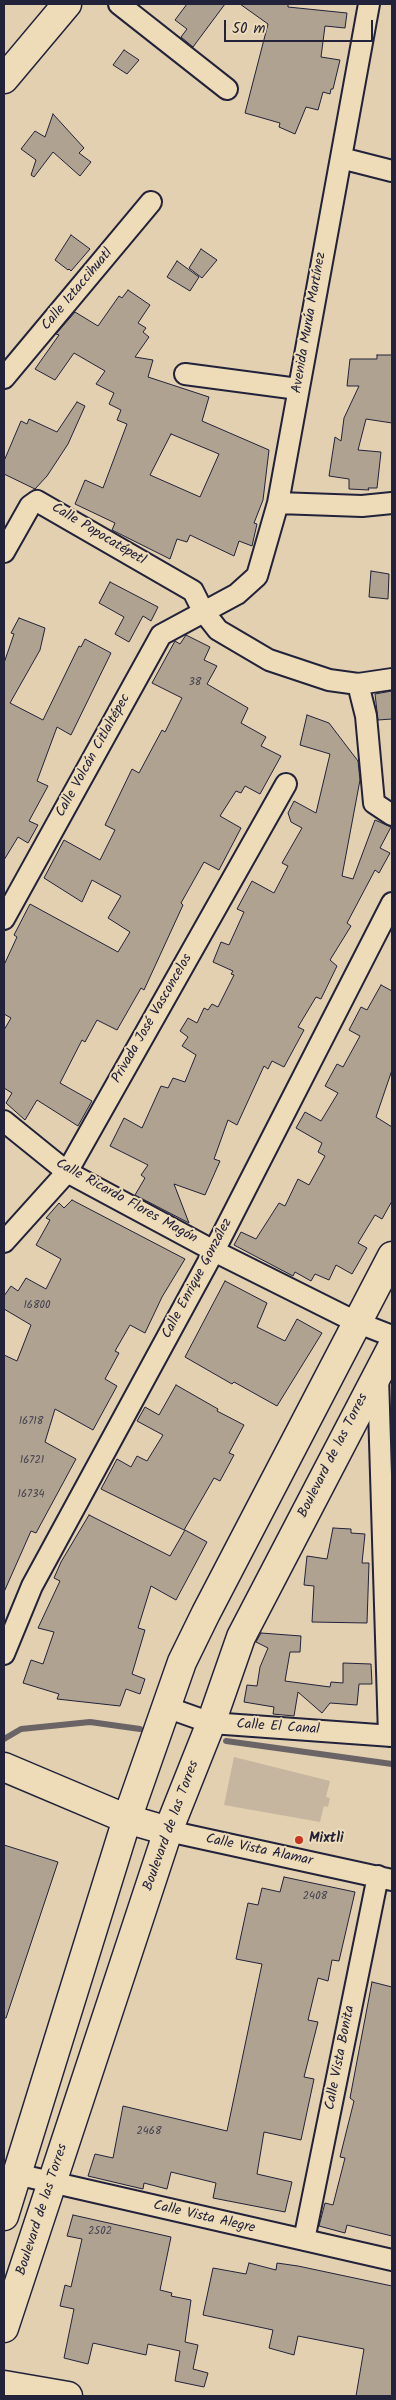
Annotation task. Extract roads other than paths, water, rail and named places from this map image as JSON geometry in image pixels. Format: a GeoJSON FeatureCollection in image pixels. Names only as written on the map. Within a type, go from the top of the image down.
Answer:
{"type":"FeatureCollection","features":[{"type":"Feature","properties":{"kind":"street"},"geometry":{"type":"LineString","coordinates":[[4,79],[67,4]]}},
{"type":"Feature","properties":{"kind":"street"},"geometry":{"type":"LineString","coordinates":[[119,4],[227,89]]}},
{"type":"Feature","properties":{"kind":"street","name":"Avenida Murúa Martínez"},"geometry":{"type":"LineString","coordinates":[[203,611],[237,594],[257,576],[278,504],[369,4]]}},
{"type":"Feature","properties":{"kind":"street"},"geometry":{"type":"LineString","coordinates":[[341,158],[392,170]]}},
{"type":"Feature","properties":{"kind":"street","name":"Calle Iztaccihuatl"},"geometry":{"type":"LineString","coordinates":[[4,378],[151,202]]}},
{"type":"Feature","properties":{"kind":"street"},"geometry":{"type":"LineString","coordinates":[[184,374],[298,389]]}},
{"type":"Feature","properties":{"kind":"street","name":"Calle Popocatépetl"},"geometry":{"type":"LineString","coordinates":[[4,552],[30,506],[37,501],[193,591],[203,611]]}},
{"type":"Feature","properties":{"kind":"street"},"geometry":{"type":"LineString","coordinates":[[278,504],[362,506],[392,503]]}},
{"type":"Feature","properties":{"kind":"street"},"geometry":{"type":"LineString","coordinates":[[203,611],[218,630],[269,660],[328,680],[358,684],[392,679]]}},
{"type":"Feature","properties":{"kind":"street","name":"Calle Volcán Citlaltépec"},"geometry":{"type":"LineString","coordinates":[[4,919],[161,635],[203,611]]}},
{"type":"Feature","properties":{"kind":"street"},"geometry":{"type":"LineString","coordinates":[[358,684],[366,716],[374,803],[392,815]]}},
{"type":"Feature","properties":{"kind":"street","name":"Privada José Vasconcelos"},"geometry":{"type":"LineString","coordinates":[[4,1242],[67,1172],[286,784]]}},
{"type":"Feature","properties":{"kind":"street","name":"Calle Enrique González"},"geometry":{"type":"LineString","coordinates":[[4,1654],[32,1586],[214,1251],[392,903]]}},
{"type":"Feature","properties":{"kind":"street","name":"Calle Ricardo Flores Magón"},"geometry":{"type":"LineString","coordinates":[[4,1121],[31,1145],[67,1172],[214,1251],[356,1322],[392,1336]]}},
{"type":"Feature","properties":{"kind":"street"},"geometry":{"type":"LineString","coordinates":[[4,2216],[127,1819],[182,1662],[356,1322],[392,1256]]}},
{"type":"Feature","properties":{"kind":"street","name":"Boulevard de las Torres"},"geometry":{"type":"LineString","coordinates":[[4,2328],[168,1831],[241,1637],[392,1347]]}},
{"type":"Feature","properties":{"kind":"street"},"geometry":{"type":"LineString","coordinates":[[378,1372],[391,1736]]}},
{"type":"Feature","properties":{"kind":"street","name":"Calle El Canal"},"geometry":{"type":"LineString","coordinates":[[166,1707],[210,1723],[391,1736]]}},
{"type":"Feature","properties":{"kind":"street"},"geometry":{"type":"LineString","coordinates":[[4,1767],[127,1819]]}},
{"type":"Feature","properties":{"kind":"street","name":"Calle Vista Alamar"},"geometry":{"type":"LineString","coordinates":[[127,1819],[168,1831],[385,1878]]}},
{"type":"Feature","properties":{"kind":"street","name":"Calle Vista Bonita"},"geometry":{"type":"LineString","coordinates":[[304,2240],[385,1878]]}},
{"type":"Feature","properties":{"kind":"street","name":"Calle Vista Alegre"},"geometry":{"type":"LineString","coordinates":[[16,2174],[392,2260]]}},
{"type":"Feature","properties":{"kind":"street"},"geometry":{"type":"LineString","coordinates":[[4,2385],[68,2396]]}},
{"type":"Feature","properties":{"kind":"waterway"},"geometry":{"type":"LineString","coordinates":[[4,1739],[21,1729],[90,1722],[140,1729]]}},
{"type":"Feature","properties":{"kind":"waterway"},"geometry":{"type":"LineString","coordinates":[[226,1741],[392,1764]]}},
{"type":"Feature","properties":{"kind":"place","name":"Mixtli"},"geometry":{"type":"Point","coordinates":[299,1840]}}]}
